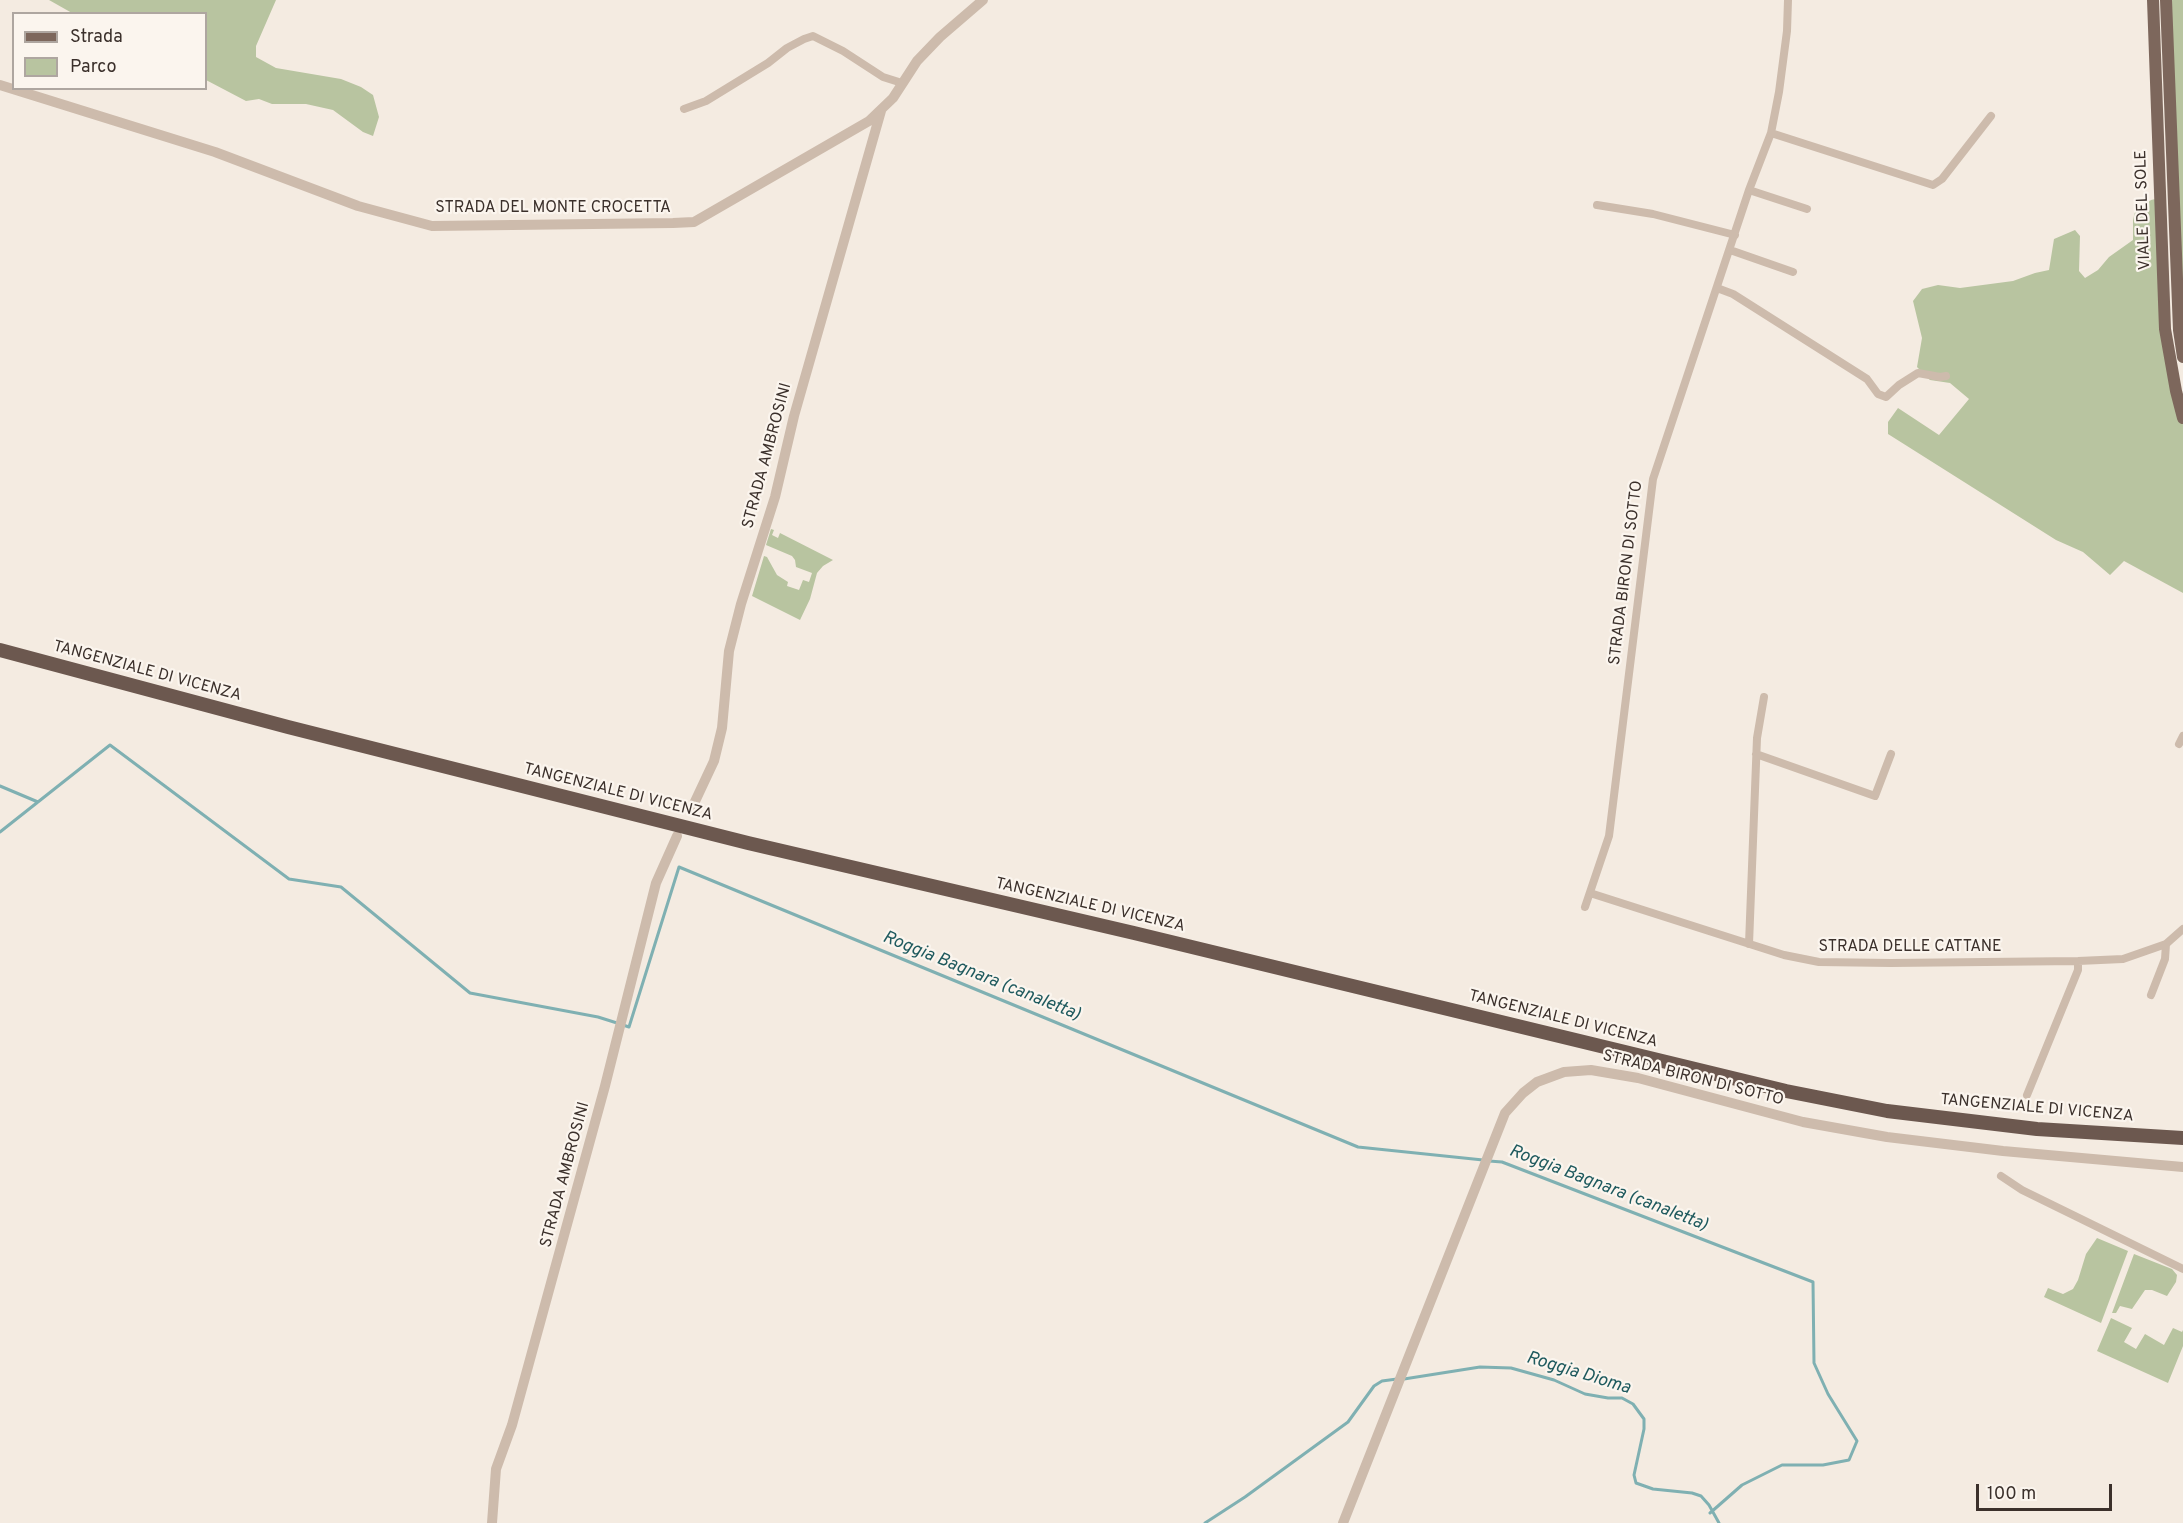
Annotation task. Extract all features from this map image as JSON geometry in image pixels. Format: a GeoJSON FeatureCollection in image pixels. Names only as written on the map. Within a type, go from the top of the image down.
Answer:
{"type":"FeatureCollection","features":[{"type":"Feature","properties":{"kind":"highway","name":"TANGENZIALE DI VICENZA"},"geometry":{"type":"LineString","coordinates":[[0,650],[288,727],[736,840],[1134,933],[1786,1091],[1887,1111],[2025,1128],[2183,1138]]}},
{"type":"Feature","properties":{"kind":"main road","name":"VIALE DEL SOLE"},"geometry":{"type":"LineString","coordinates":[[2153,0],[2165,329],[2183,418]]}},
{"type":"Feature","properties":{"kind":"main road","name":"VIALE DEL SOLE"},"geometry":{"type":"LineString","coordinates":[[2166,0],[2179,330],[2183,357]]}},
{"type":"Feature","properties":{"kind":"street"},"geometry":{"type":"LineString","coordinates":[[881,111],[893,98],[917,61],[940,37],[983,0]]}},
{"type":"Feature","properties":{"kind":"street","name":"STRADA BIRON DI SOTTO"},"geometry":{"type":"LineString","coordinates":[[1585,907],[1609,836],[1653,479],[1749,190],[1771,133],[1786,39],[1788,0]]}},
{"type":"Feature","properties":{"kind":"street"},"geometry":{"type":"LineString","coordinates":[[684,109],[706,101],[768,63],[787,48],[813,36],[843,51],[883,77],[902,83]]}},
{"type":"Feature","properties":{"kind":"street","name":"STRADA DEL MONTE CROCETTA"},"geometry":{"type":"LineString","coordinates":[[16,90],[215,152],[358,206],[432,226],[694,222],[881,111]]}},
{"type":"Feature","properties":{"kind":"street","name":"STRADA AMBROSINI"},"geometry":{"type":"LineString","coordinates":[[691,810],[714,761],[722,728],[729,651],[741,604],[775,496],[794,416],[881,111]]}},
{"type":"Feature","properties":{"kind":"street"},"geometry":{"type":"LineString","coordinates":[[1771,133],[1933,185],[1942,179],[1991,116]]}},
{"type":"Feature","properties":{"kind":"street"},"geometry":{"type":"LineString","coordinates":[[1749,190],[1807,209]]}},
{"type":"Feature","properties":{"kind":"street"},"geometry":{"type":"LineString","coordinates":[[1597,205],[1639,211],[1735,235]]}},
{"type":"Feature","properties":{"kind":"street"},"geometry":{"type":"LineString","coordinates":[[1730,250],[1793,272]]}},
{"type":"Feature","properties":{"kind":"street"},"geometry":{"type":"LineString","coordinates":[[1717,288],[1733,294],[1867,378],[1878,394],[1886,398],[1899,385],[1918,373],[1946,376]]}},
{"type":"Feature","properties":{"kind":"street"},"geometry":{"type":"LineString","coordinates":[[1749,944],[1756,754],[1764,697]]}},
{"type":"Feature","properties":{"kind":"street"},"geometry":{"type":"LineString","coordinates":[[1756,754],[1875,796],[1891,754]]}},
{"type":"Feature","properties":{"kind":"street","name":"STRADA AMBROSINI"},"geometry":{"type":"LineString","coordinates":[[492,1523],[496,1469],[512,1425],[593,1130],[656,884],[677,836]]}},
{"type":"Feature","properties":{"kind":"street","name":"STRADA DELLE CATTANE"},"geometry":{"type":"LineString","coordinates":[[1590,892],[1749,944],[1802,960],[1819,962],[2123,959],[2166,944],[2183,929]]}},
{"type":"Feature","properties":{"kind":"street"},"geometry":{"type":"LineString","coordinates":[[2151,995],[2165,959],[2166,944]]}},
{"type":"Feature","properties":{"kind":"street"},"geometry":{"type":"LineString","coordinates":[[2027,1095],[2078,970],[2078,961]]}},
{"type":"Feature","properties":{"kind":"street","name":"STRADA BIRON DI SOTTO"},"geometry":{"type":"LineString","coordinates":[[1342,1523],[1505,1113],[1522,1093],[1537,1082],[1564,1072],[1592,1070],[1638,1078],[1803,1122],[1887,1137],[2003,1151],[2183,1167]]}},
{"type":"Feature","properties":{"kind":"street"},"geometry":{"type":"LineString","coordinates":[[2001,1176],[2022,1190],[2183,1269]]}},
{"type":"Feature","properties":{"kind":"green space"},"geometry":{"type":"Polygon","coordinates":[[[49,0],[276,0],[256,46],[256,57],[276,68],[341,79],[373,95],[379,117],[373,136],[363,132],[333,110],[306,104],[272,104],[259,99],[246,101],[207,81],[207,12],[70,12],[49,0]]]}},
{"type":"Feature","properties":{"kind":"green space"},"geometry":{"type":"Polygon","coordinates":[[[2170,0],[2183,0],[2183,318],[2170,0]]]}},
{"type":"Feature","properties":{"kind":"green space"},"geometry":{"type":"Polygon","coordinates":[[[2160,198],[2165,329],[2183,418],[2183,593],[2124,561],[2110,575],[2083,552],[2056,540],[1888,434],[1888,422],[1898,408],[1939,435],[1969,399],[1950,383],[1930,380],[1917,367],[1922,338],[1913,301],[1922,289],[1938,285],[1960,288],[2013,281],[2049,270],[2054,239],[2075,230],[2080,236],[2079,271],[2085,278],[2133,240],[2135,212],[2151,200],[2160,198]]]}},
{"type":"Feature","properties":{"kind":"green space"},"geometry":{"type":"Polygon","coordinates":[[[771,529],[774,530],[772,535],[778,538],[780,533],[833,560],[817,573],[810,599],[800,620],[752,596],[764,556],[767,557],[777,575],[788,582],[787,586],[799,590],[803,580],[809,582],[812,573],[796,567],[792,556],[766,545],[771,529]]]}},
{"type":"Feature","properties":{"kind":"green space"},"geometry":{"type":"Polygon","coordinates":[[[2097,1238],[2128,1251],[2101,1323],[2044,1297],[2048,1288],[2063,1294],[2073,1289],[2086,1254],[2097,1238]]]}},
{"type":"Feature","properties":{"kind":"green space"},"geometry":{"type":"Polygon","coordinates":[[[2134,1254],[2172,1269],[2177,1275],[2176,1282],[2167,1296],[2152,1290],[2145,1290],[2132,1309],[2120,1306],[2116,1313],[2112,1313],[2134,1254]]]}},
{"type":"Feature","properties":{"kind":"green space"},"geometry":{"type":"Polygon","coordinates":[[[2111,1318],[2132,1328],[2124,1342],[2136,1349],[2145,1334],[2164,1345],[2173,1328],[2182,1332],[2183,1330],[2183,1346],[2168,1383],[2097,1351],[2111,1318]]]}},
{"type":"Feature","properties":{"kind":"waterway","name":"Roggia Bagnara (canaletta)"},"geometry":{"type":"LineString","coordinates":[[0,832],[110,745],[289,879],[341,887],[470,993],[598,1017],[617,1023]]}},
{"type":"Feature","properties":{"kind":"waterway"},"geometry":{"type":"LineString","coordinates":[[0,786],[38,802]]}},
{"type":"Feature","properties":{"kind":"waterway","name":"Roggia Bagnara (canaletta)"},"geometry":{"type":"LineString","coordinates":[[623,1025],[629,1027],[679,867],[1358,1147],[1483,1160]]}},
{"type":"Feature","properties":{"kind":"waterway","name":"Roggia Bagnara (canaletta)"},"geometry":{"type":"LineString","coordinates":[[1489,1161],[1502,1162],[1813,1282],[1814,1363],[1828,1394],[1857,1441],[1849,1460],[1823,1465],[1782,1465],[1742,1485],[1710,1513]]}},
{"type":"Feature","properties":{"kind":"waterway","name":"Roggia Dioma"},"geometry":{"type":"LineString","coordinates":[[1404,1379],[1480,1367],[1511,1368],[1554,1380],[1585,1394],[1622,1398],[1633,1404],[1644,1419],[1634,1475],[1636,1483],[1653,1489],[1701,1496],[1719,1523]]}},
{"type":"Feature","properties":{"kind":"waterway","name":"Roggia Dioma"},"geometry":{"type":"LineString","coordinates":[[1205,1523],[1245,1497],[1348,1422],[1374,1386],[1382,1381],[1397,1379]]}}]}
